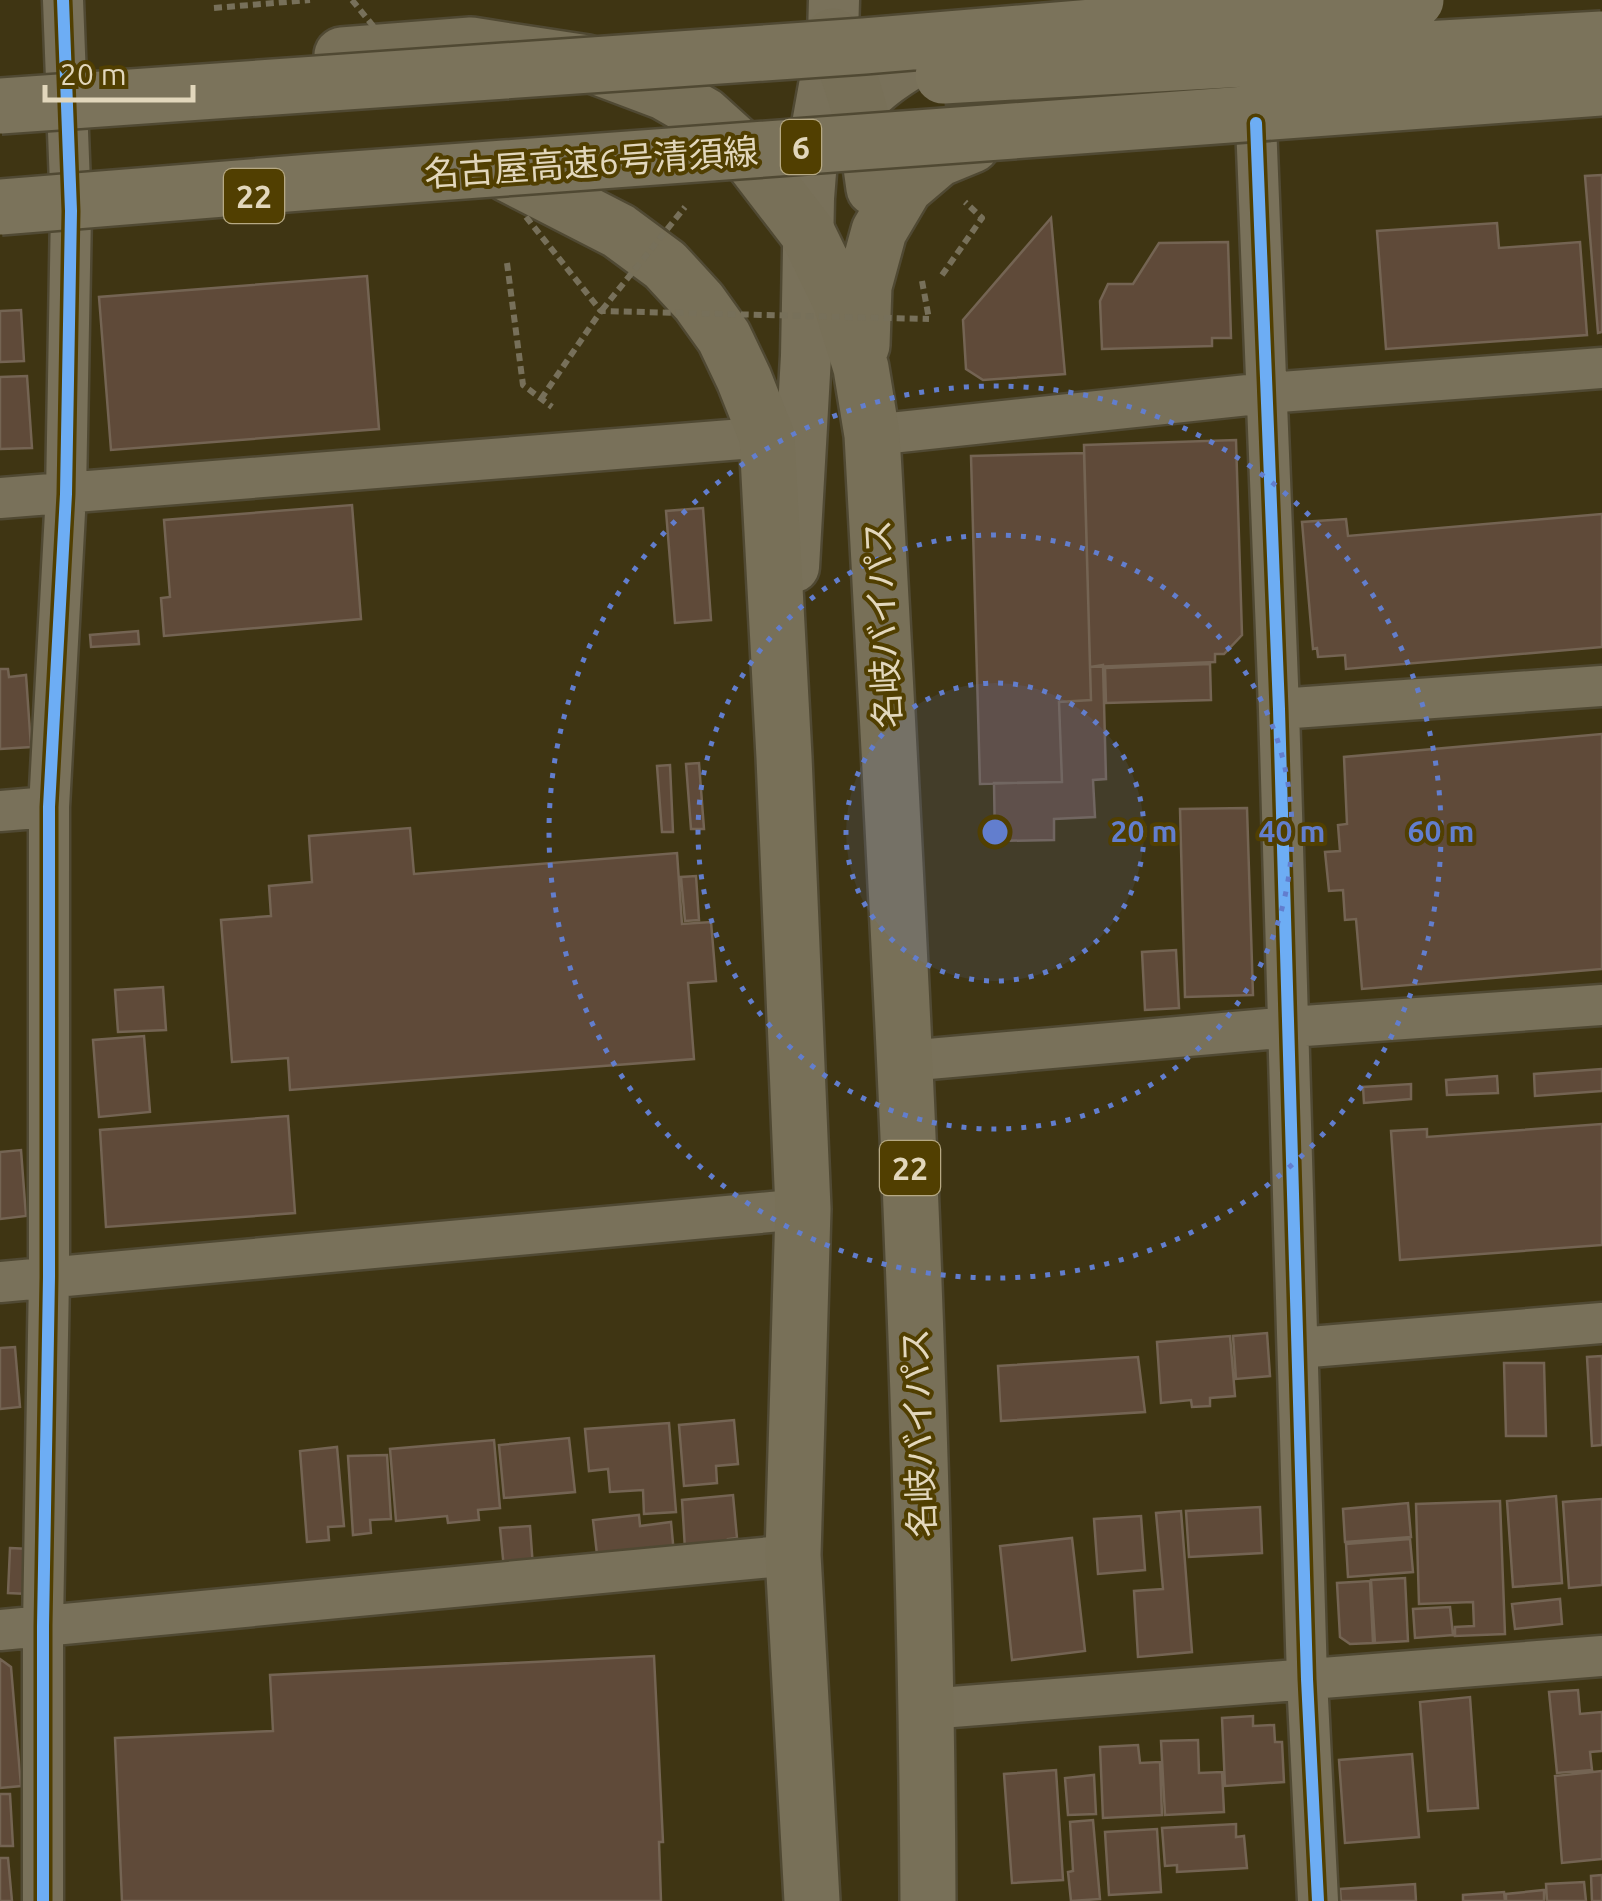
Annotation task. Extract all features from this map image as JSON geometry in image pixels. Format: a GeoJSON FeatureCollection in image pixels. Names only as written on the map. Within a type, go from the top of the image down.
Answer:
{"type":"FeatureCollection","features":[{"type":"Feature","properties":{"kind":"highway"},"geometry":{"type":"LineString","coordinates":[[0,106],[456,60],[864,46],[1416,0]]}},
{"type":"Feature","properties":{"kind":"highway"},"geometry":{"type":"LineString","coordinates":[[816,156],[842,90],[836,30]]}},
{"type":"Feature","properties":{"kind":"highway"},"geometry":{"type":"LineString","coordinates":[[456,60],[714,89],[1602,39]]}},
{"type":"Feature","properties":{"kind":"highway","name":"名岐バイパス"},"geometry":{"type":"LineString","coordinates":[[0,80],[456,60],[587,64],[664,92],[704,115],[816,156],[840,300],[861,368],[872,435],[906,1061],[927,1708],[928,1901]]}},
{"type":"Feature","properties":{"kind":"highway","name":"名古屋高速6号清須線"},"geometry":{"type":"LineString","coordinates":[[0,207],[1602,88]]}},
{"type":"Feature","properties":{"kind":"highway"},"geometry":{"type":"LineString","coordinates":[[816,156],[879,231]]}},
{"type":"Feature","properties":{"kind":"highway"},"geometry":{"type":"LineString","coordinates":[[511,188],[816,156],[965,170]]}},
{"type":"Feature","properties":{"kind":"highway"},"geometry":{"type":"LineString","coordinates":[[861,368],[864,286],[879,231],[905,187],[938,158],[965,170]]}},
{"type":"Feature","properties":{"kind":"highway"},"geometry":{"type":"LineString","coordinates":[[511,188],[620,231],[665,265],[724,337],[767,437],[804,1209],[793,1555],[812,1901]]}},
{"type":"Feature","properties":{"kind":"highway","name":"22"},"geometry":{"type":"LineString","coordinates":[[0,217],[511,188]]}},
{"type":"Feature","properties":{"kind":"street"},"geometry":{"type":"LineString","coordinates":[[43,1901],[49,807],[66,494],[71,211],[64,0]]}},
{"type":"Feature","properties":{"kind":"street"},"geometry":{"type":"LineString","coordinates":[[456,60],[836,30],[909,35],[970,31],[1333,0]]}},
{"type":"Feature","properties":{"kind":"street"},"geometry":{"type":"LineString","coordinates":[[784,757],[816,156],[868,95],[901,68],[970,31]]}},
{"type":"Feature","properties":{"kind":"street"},"geometry":{"type":"LineString","coordinates":[[965,170],[1256,123],[1602,96]]}},
{"type":"Feature","properties":{"kind":"street"},"geometry":{"type":"LineString","coordinates":[[1256,123],[1290,1027],[1307,1678],[1318,1901]]}},
{"type":"Feature","properties":{"kind":"street"},"geometry":{"type":"LineString","coordinates":[[872,435],[1267,393],[1602,368]]}},
{"type":"Feature","properties":{"kind":"street"},"geometry":{"type":"LineString","coordinates":[[0,498],[767,437]]}},
{"type":"Feature","properties":{"kind":"street"},"geometry":{"type":"LineString","coordinates":[[1279,709],[1602,686]]}},
{"type":"Feature","properties":{"kind":"street"},"geometry":{"type":"LineString","coordinates":[[0,810],[49,807]]}},
{"type":"Feature","properties":{"kind":"street"},"geometry":{"type":"LineString","coordinates":[[906,1061],[1290,1027],[1602,1005]]}},
{"type":"Feature","properties":{"kind":"street"},"geometry":{"type":"LineString","coordinates":[[0,1282],[804,1209]]}},
{"type":"Feature","properties":{"kind":"street"},"geometry":{"type":"LineString","coordinates":[[1298,1348],[1602,1324]]}},
{"type":"Feature","properties":{"kind":"street"},"geometry":{"type":"LineString","coordinates":[[0,1630],[793,1555]]}},
{"type":"Feature","properties":{"kind":"street"},"geometry":{"type":"LineString","coordinates":[[927,1708],[1602,1656]]}},
{"type":"Feature","properties":{"kind":"path"},"geometry":{"type":"LineString","coordinates":[[214,8],[310,0]]}},
{"type":"Feature","properties":{"kind":"path"},"geometry":{"type":"LineString","coordinates":[[352,0],[377,31]]}},
{"type":"Feature","properties":{"kind":"path"},"geometry":{"type":"LineString","coordinates":[[942,275],[982,218],[965,170]]}},
{"type":"Feature","properties":{"kind":"path"},"geometry":{"type":"LineString","coordinates":[[511,188],[601,311]]}},
{"type":"Feature","properties":{"kind":"path"},"geometry":{"type":"LineString","coordinates":[[508,263],[523,385],[541,399],[601,311]]}},
{"type":"Feature","properties":{"kind":"path"},"geometry":{"type":"LineString","coordinates":[[601,311],[929,319],[920,270]]}},
{"type":"Feature","properties":{"kind":"building"},"geometry":{"type":"Polygon","coordinates":[[[1602,175],[1602,332],[1598,333],[1585,176],[1602,175]]]}},
{"type":"Feature","properties":{"kind":"building"},"geometry":{"type":"Polygon","coordinates":[[[1051,218],[1065,374],[983,380],[966,369],[963,320],[1051,218]]]}},
{"type":"Feature","properties":{"kind":"building"},"geometry":{"type":"Polygon","coordinates":[[[1497,223],[1499,248],[1580,242],[1587,335],[1386,349],[1377,231],[1497,223]]]}},
{"type":"Feature","properties":{"kind":"building"},"geometry":{"type":"Polygon","coordinates":[[[1228,242],[1231,338],[1212,338],[1212,346],[1102,349],[1100,301],[1108,284],[1133,284],[1159,243],[1228,242]]]}},
{"type":"Feature","properties":{"kind":"building"},"geometry":{"type":"Polygon","coordinates":[[[367,276],[379,429],[111,450],[99,297],[367,276]]]}},
{"type":"Feature","properties":{"kind":"building"},"geometry":{"type":"Polygon","coordinates":[[[21,310],[24,361],[0,362],[0,311],[21,310]]]}},
{"type":"Feature","properties":{"kind":"building"},"geometry":{"type":"Polygon","coordinates":[[[27,376],[32,448],[0,449],[0,377],[27,376]]]}},
{"type":"Feature","properties":{"kind":"building"},"geometry":{"type":"Polygon","coordinates":[[[1236,440],[1242,635],[1224,654],[1215,654],[1215,662],[1090,667],[1084,445],[1236,440]]]}},
{"type":"Feature","properties":{"kind":"building"},"geometry":{"type":"Polygon","coordinates":[[[1084,453],[1091,700],[1059,702],[1062,782],[980,784],[971,456],[1084,453]]]}},
{"type":"Feature","properties":{"kind":"building"},"geometry":{"type":"Polygon","coordinates":[[[352,505],[361,619],[164,636],[161,598],[170,597],[164,520],[352,505]]]}},
{"type":"Feature","properties":{"kind":"building"},"geometry":{"type":"Polygon","coordinates":[[[703,508],[711,620],[675,623],[666,511],[703,508]]]}},
{"type":"Feature","properties":{"kind":"building"},"geometry":{"type":"Polygon","coordinates":[[[1602,514],[1602,647],[1346,669],[1345,655],[1318,657],[1317,648],[1313,649],[1302,522],[1346,519],[1348,536],[1602,514]]]}},
{"type":"Feature","properties":{"kind":"building"},"geometry":{"type":"Polygon","coordinates":[[[138,631],[139,644],[91,647],[90,635],[138,631]]]}},
{"type":"Feature","properties":{"kind":"building"},"geometry":{"type":"Polygon","coordinates":[[[1210,664],[1211,700],[1106,703],[1105,668],[1210,664]]]}},
{"type":"Feature","properties":{"kind":"building"},"geometry":{"type":"Polygon","coordinates":[[[1103,665],[1106,779],[1093,780],[1095,817],[1054,819],[1054,840],[995,841],[994,783],[1062,782],[1059,702],[1091,700],[1090,667],[1103,665]]]}},
{"type":"Feature","properties":{"kind":"building"},"geometry":{"type":"Polygon","coordinates":[[[0,669],[8,669],[9,677],[26,675],[31,747],[0,749],[0,669]]]}},
{"type":"Feature","properties":{"kind":"building"},"geometry":{"type":"Polygon","coordinates":[[[1602,734],[1602,969],[1362,989],[1356,919],[1345,920],[1343,890],[1329,891],[1325,852],[1340,851],[1338,825],[1347,824],[1344,757],[1602,734]]]}},
{"type":"Feature","properties":{"kind":"building"},"geometry":{"type":"Polygon","coordinates":[[[699,763],[704,829],[691,829],[686,764],[699,763]]]}},
{"type":"Feature","properties":{"kind":"building"},"geometry":{"type":"Polygon","coordinates":[[[670,765],[673,832],[662,832],[657,766],[670,765]]]}},
{"type":"Feature","properties":{"kind":"building"},"geometry":{"type":"Polygon","coordinates":[[[1247,808],[1253,995],[1185,997],[1180,809],[1247,808]]]}},
{"type":"Feature","properties":{"kind":"building"},"geometry":{"type":"Polygon","coordinates":[[[410,828],[414,874],[677,853],[682,924],[711,922],[716,981],[688,983],[694,1059],[290,1090],[288,1058],[232,1062],[221,920],[271,916],[269,886],[312,882],[309,836],[410,828]]]}},
{"type":"Feature","properties":{"kind":"building"},"geometry":{"type":"Polygon","coordinates":[[[696,876],[699,920],[685,921],[681,877],[696,876]]]}},
{"type":"Feature","properties":{"kind":"building"},"geometry":{"type":"Polygon","coordinates":[[[1176,950],[1179,1008],[1145,1010],[1142,952],[1176,950]]]}},
{"type":"Feature","properties":{"kind":"building"},"geometry":{"type":"Polygon","coordinates":[[[163,987],[166,1030],[118,1032],[115,990],[163,987]]]}},
{"type":"Feature","properties":{"kind":"building"},"geometry":{"type":"Polygon","coordinates":[[[144,1036],[150,1112],[99,1117],[93,1040],[144,1036]]]}},
{"type":"Feature","properties":{"kind":"building"},"geometry":{"type":"Polygon","coordinates":[[[1602,1069],[1602,1091],[1535,1096],[1534,1074],[1602,1069]]]}},
{"type":"Feature","properties":{"kind":"building"},"geometry":{"type":"Polygon","coordinates":[[[1497,1076],[1498,1093],[1447,1095],[1446,1080],[1497,1076]]]}},
{"type":"Feature","properties":{"kind":"building"},"geometry":{"type":"Polygon","coordinates":[[[1411,1084],[1411,1099],[1364,1103],[1363,1087],[1411,1084]]]}},
{"type":"Feature","properties":{"kind":"building"},"geometry":{"type":"Polygon","coordinates":[[[288,1116],[295,1213],[106,1227],[100,1130],[288,1116]]]}},
{"type":"Feature","properties":{"kind":"building"},"geometry":{"type":"Polygon","coordinates":[[[1602,1124],[1602,1245],[1400,1260],[1391,1131],[1427,1129],[1427,1137],[1602,1124]]]}},
{"type":"Feature","properties":{"kind":"building"},"geometry":{"type":"Polygon","coordinates":[[[21,1150],[26,1216],[0,1219],[0,1152],[21,1150]]]}},
{"type":"Feature","properties":{"kind":"building"},"geometry":{"type":"Polygon","coordinates":[[[1267,1333],[1270,1376],[1236,1379],[1233,1336],[1267,1333]]]}},
{"type":"Feature","properties":{"kind":"building"},"geometry":{"type":"Polygon","coordinates":[[[1230,1336],[1235,1396],[1210,1398],[1210,1406],[1192,1407],[1191,1400],[1161,1403],[1157,1342],[1230,1336]]]}},
{"type":"Feature","properties":{"kind":"building"},"geometry":{"type":"Polygon","coordinates":[[[15,1347],[20,1407],[0,1409],[0,1348],[15,1347]]]}},
{"type":"Feature","properties":{"kind":"building"},"geometry":{"type":"Polygon","coordinates":[[[1602,1356],[1602,1445],[1592,1446],[1587,1357],[1602,1356]]]}},
{"type":"Feature","properties":{"kind":"building"},"geometry":{"type":"Polygon","coordinates":[[[1138,1357],[1145,1412],[1001,1421],[998,1366],[1138,1357]]]}},
{"type":"Feature","properties":{"kind":"building"},"geometry":{"type":"Polygon","coordinates":[[[1504,1363],[1544,1363],[1546,1436],[1506,1436],[1504,1363]]]}},
{"type":"Feature","properties":{"kind":"building"},"geometry":{"type":"Polygon","coordinates":[[[734,1420],[738,1464],[716,1466],[717,1483],[684,1486],[679,1425],[734,1420]]]}},
{"type":"Feature","properties":{"kind":"building"},"geometry":{"type":"Polygon","coordinates":[[[669,1423],[676,1512],[644,1514],[643,1490],[610,1492],[608,1469],[589,1471],[585,1429],[669,1423]]]}},
{"type":"Feature","properties":{"kind":"building"},"geometry":{"type":"Polygon","coordinates":[[[569,1438],[575,1492],[504,1498],[499,1445],[569,1438]]]}},
{"type":"Feature","properties":{"kind":"building"},"geometry":{"type":"Polygon","coordinates":[[[494,1440],[500,1508],[478,1510],[479,1520],[448,1523],[447,1516],[396,1521],[390,1449],[494,1440]]]}},
{"type":"Feature","properties":{"kind":"building"},"geometry":{"type":"Polygon","coordinates":[[[337,1447],[344,1526],[328,1527],[329,1540],[307,1542],[300,1451],[337,1447]]]}},
{"type":"Feature","properties":{"kind":"building"},"geometry":{"type":"Polygon","coordinates":[[[387,1455],[391,1519],[370,1520],[371,1533],[353,1535],[348,1456],[387,1455]]]}},
{"type":"Feature","properties":{"kind":"building"},"geometry":{"type":"Polygon","coordinates":[[[733,1495],[737,1538],[728,1539],[729,1545],[685,1549],[682,1500],[733,1495]]]}},
{"type":"Feature","properties":{"kind":"building"},"geometry":{"type":"Polygon","coordinates":[[[1556,1496],[1562,1583],[1513,1587],[1507,1501],[1556,1496]]]}},
{"type":"Feature","properties":{"kind":"building"},"geometry":{"type":"Polygon","coordinates":[[[1602,1499],[1602,1585],[1569,1588],[1563,1502],[1602,1499]]]}},
{"type":"Feature","properties":{"kind":"building"},"geometry":{"type":"Polygon","coordinates":[[[1500,1501],[1505,1634],[1455,1636],[1455,1627],[1474,1626],[1473,1602],[1419,1604],[1416,1504],[1500,1501]]]}},
{"type":"Feature","properties":{"kind":"building"},"geometry":{"type":"Polygon","coordinates":[[[1408,1503],[1411,1537],[1345,1542],[1343,1509],[1408,1503]]]}},
{"type":"Feature","properties":{"kind":"building"},"geometry":{"type":"Polygon","coordinates":[[[1260,1507],[1262,1553],[1189,1557],[1186,1511],[1260,1507]]]}},
{"type":"Feature","properties":{"kind":"building"},"geometry":{"type":"Polygon","coordinates":[[[1181,1511],[1192,1652],[1138,1657],[1134,1591],[1163,1589],[1156,1513],[1181,1511]]]}},
{"type":"Feature","properties":{"kind":"building"},"geometry":{"type":"Polygon","coordinates":[[[639,1515],[640,1526],[671,1522],[674,1554],[598,1563],[593,1520],[639,1515]]]}},
{"type":"Feature","properties":{"kind":"building"},"geometry":{"type":"Polygon","coordinates":[[[1141,1516],[1145,1570],[1098,1574],[1094,1519],[1141,1516]]]}},
{"type":"Feature","properties":{"kind":"building"},"geometry":{"type":"Polygon","coordinates":[[[530,1526],[533,1567],[504,1569],[500,1528],[530,1526]]]}},
{"type":"Feature","properties":{"kind":"building"},"geometry":{"type":"Polygon","coordinates":[[[1072,1538],[1085,1651],[1012,1660],[1000,1546],[1072,1538]]]}},
{"type":"Feature","properties":{"kind":"building"},"geometry":{"type":"Polygon","coordinates":[[[1410,1539],[1413,1572],[1348,1577],[1346,1544],[1410,1539]]]}},
{"type":"Feature","properties":{"kind":"building"},"geometry":{"type":"Polygon","coordinates":[[[10,1548],[30,1549],[28,1594],[8,1593],[10,1548]]]}},
{"type":"Feature","properties":{"kind":"building"},"geometry":{"type":"Polygon","coordinates":[[[1405,1578],[1408,1641],[1375,1643],[1371,1580],[1405,1578]]]}},
{"type":"Feature","properties":{"kind":"building"},"geometry":{"type":"Polygon","coordinates":[[[1370,1581],[1373,1643],[1350,1644],[1340,1637],[1337,1583],[1370,1581]]]}},
{"type":"Feature","properties":{"kind":"building"},"geometry":{"type":"Polygon","coordinates":[[[1560,1599],[1562,1624],[1515,1629],[1512,1604],[1560,1599]]]}},
{"type":"Feature","properties":{"kind":"building"},"geometry":{"type":"Polygon","coordinates":[[[1450,1607],[1453,1635],[1415,1638],[1413,1609],[1450,1607]]]}},
{"type":"Feature","properties":{"kind":"building"},"geometry":{"type":"Polygon","coordinates":[[[654,1656],[663,1842],[659,1842],[661,1901],[122,1901],[115,1738],[273,1731],[270,1675],[654,1656]]]}},
{"type":"Feature","properties":{"kind":"building"},"geometry":{"type":"Polygon","coordinates":[[[0,1659],[11,1667],[21,1786],[0,1788],[0,1659]]]}},
{"type":"Feature","properties":{"kind":"building"},"geometry":{"type":"Polygon","coordinates":[[[1578,1690],[1580,1714],[1602,1712],[1602,1751],[1590,1752],[1592,1770],[1557,1773],[1549,1692],[1578,1690]]]}},
{"type":"Feature","properties":{"kind":"building"},"geometry":{"type":"Polygon","coordinates":[[[1470,1697],[1478,1808],[1428,1811],[1420,1702],[1470,1697]]]}},
{"type":"Feature","properties":{"kind":"building"},"geometry":{"type":"Polygon","coordinates":[[[1253,1716],[1253,1726],[1274,1725],[1275,1742],[1282,1742],[1284,1782],[1225,1786],[1222,1718],[1253,1716]]]}},
{"type":"Feature","properties":{"kind":"building"},"geometry":{"type":"Polygon","coordinates":[[[1198,1740],[1199,1773],[1222,1772],[1224,1812],[1165,1815],[1161,1741],[1198,1740]]]}},
{"type":"Feature","properties":{"kind":"building"},"geometry":{"type":"Polygon","coordinates":[[[1138,1745],[1140,1763],[1160,1762],[1162,1815],[1103,1818],[1100,1747],[1138,1745]]]}},
{"type":"Feature","properties":{"kind":"building"},"geometry":{"type":"Polygon","coordinates":[[[1412,1754],[1419,1837],[1345,1843],[1339,1760],[1412,1754]]]}},
{"type":"Feature","properties":{"kind":"building"},"geometry":{"type":"Polygon","coordinates":[[[1056,1770],[1063,1880],[1012,1883],[1004,1774],[1056,1770]]]}},
{"type":"Feature","properties":{"kind":"building"},"geometry":{"type":"Polygon","coordinates":[[[1602,1771],[1602,1859],[1562,1863],[1555,1776],[1602,1771]]]}},
{"type":"Feature","properties":{"kind":"building"},"geometry":{"type":"Polygon","coordinates":[[[1094,1775],[1096,1814],[1068,1815],[1065,1778],[1094,1775]]]}},
{"type":"Feature","properties":{"kind":"building"},"geometry":{"type":"Polygon","coordinates":[[[0,1794],[10,1794],[13,1846],[0,1846],[0,1794]]]}},
{"type":"Feature","properties":{"kind":"building"},"geometry":{"type":"Polygon","coordinates":[[[1093,1820],[1100,1899],[1071,1901],[1070,1822],[1093,1820]]]}},
{"type":"Feature","properties":{"kind":"building"},"geometry":{"type":"Polygon","coordinates":[[[1236,1824],[1236,1837],[1244,1836],[1247,1868],[1177,1872],[1177,1865],[1165,1866],[1162,1828],[1236,1824]]]}},
{"type":"Feature","properties":{"kind":"building"},"geometry":{"type":"Polygon","coordinates":[[[1157,1829],[1161,1892],[1109,1895],[1105,1832],[1157,1829]]]}},
{"type":"Feature","properties":{"kind":"building"},"geometry":{"type":"Polygon","coordinates":[[[0,1858],[8,1858],[12,1901],[0,1901],[0,1858]]]}},
{"type":"Feature","properties":{"kind":"building"},"geometry":{"type":"Polygon","coordinates":[[[1602,1875],[1602,1901],[1592,1901],[1591,1876],[1602,1875]]]}},
{"type":"Feature","properties":{"kind":"building"},"geometry":{"type":"Polygon","coordinates":[[[1584,1882],[1586,1901],[1547,1901],[1546,1884],[1584,1882]]]}},
{"type":"Feature","properties":{"kind":"building"},"geometry":{"type":"Polygon","coordinates":[[[1415,1884],[1416,1901],[1341,1901],[1340,1889],[1415,1884]]]}},
{"type":"Feature","properties":{"kind":"building"},"geometry":{"type":"Polygon","coordinates":[[[1544,1890],[1544,1901],[1506,1901],[1506,1894],[1544,1890]]]}},
{"type":"Feature","properties":{"kind":"building"},"geometry":{"type":"Polygon","coordinates":[[[1504,1892],[1505,1901],[1463,1901],[1463,1895],[1504,1892]]]}},
{"type":"Feature","properties":{"kind":"cycle path"},"geometry":{"type":"LineString","coordinates":[[43,1901],[49,807],[66,494],[71,211],[63,0]]}},
{"type":"Feature","properties":{"kind":"cycle path"},"geometry":{"type":"LineString","coordinates":[[1256,123],[1279,709],[1307,1679],[1318,1901]]}}]}
